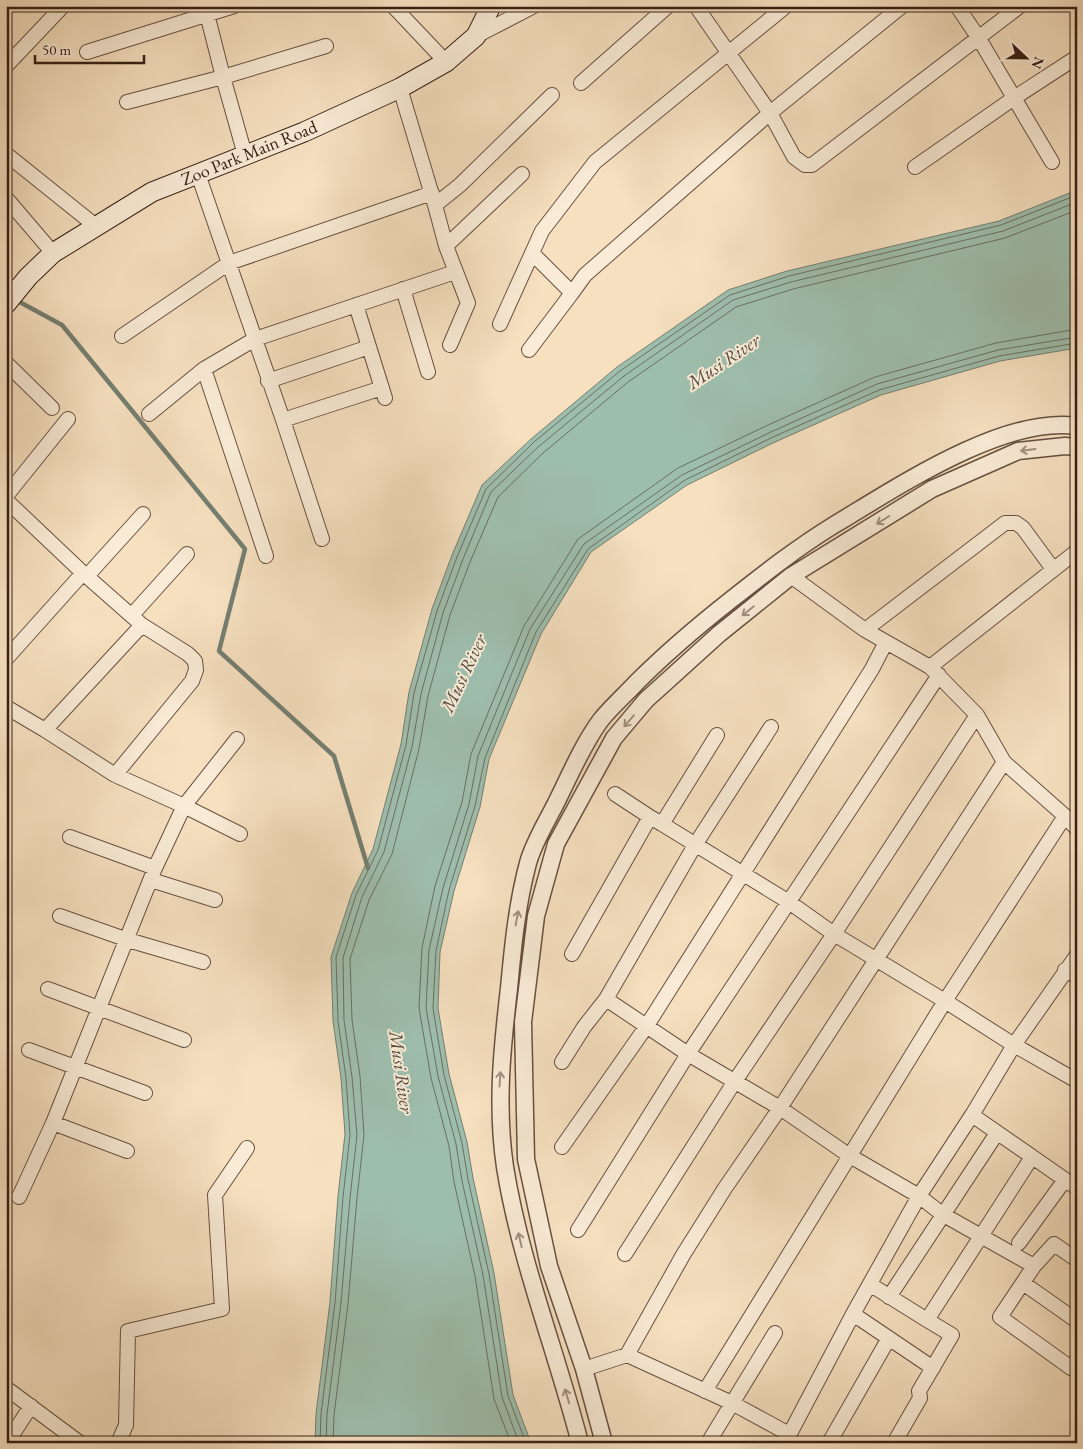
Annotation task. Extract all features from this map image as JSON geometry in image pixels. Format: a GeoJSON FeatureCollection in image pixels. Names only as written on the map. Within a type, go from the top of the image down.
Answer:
{"type":"FeatureCollection","features":[{"type":"Feature","properties":{"kind":"main road","name":"Zoo Park Main Road"},"geometry":{"type":"LineString","coordinates":[[6,304],[28,277],[53,253],[152,192],[304,132],[400,88],[446,62],[476,36],[486,9]]}},
{"type":"Feature","properties":{"kind":"street"},"geometry":{"type":"LineString","coordinates":[[6,66],[63,6]]}},
{"type":"Feature","properties":{"kind":"street"},"geometry":{"type":"LineString","coordinates":[[87,52],[207,10],[234,6]]}},
{"type":"Feature","properties":{"kind":"street"},"geometry":{"type":"LineString","coordinates":[[393,6],[446,62]]}},
{"type":"Feature","properties":{"kind":"street"},"geometry":{"type":"LineString","coordinates":[[476,36],[534,6]]}},
{"type":"Feature","properties":{"kind":"street"},"geometry":{"type":"LineString","coordinates":[[581,83],[668,6]]}},
{"type":"Feature","properties":{"kind":"street"},"geometry":{"type":"LineString","coordinates":[[696,6],[770,113],[794,157],[805,165],[812,165],[1020,6]]}},
{"type":"Feature","properties":{"kind":"street"},"geometry":{"type":"LineString","coordinates":[[500,324],[542,231],[595,162],[786,6]]}},
{"type":"Feature","properties":{"kind":"street"},"geometry":{"type":"LineString","coordinates":[[529,350],[586,276],[770,113],[902,6]]}},
{"type":"Feature","properties":{"kind":"street"},"geometry":{"type":"LineString","coordinates":[[957,6],[978,37],[1052,162]]}},
{"type":"Feature","properties":{"kind":"street"},"geometry":{"type":"LineString","coordinates":[[207,10],[223,77],[245,155]]}},
{"type":"Feature","properties":{"kind":"street"},"geometry":{"type":"LineString","coordinates":[[127,102],[223,77],[326,46]]}},
{"type":"Feature","properties":{"kind":"street"},"geometry":{"type":"LineString","coordinates":[[915,167],[1077,57]]}},
{"type":"Feature","properties":{"kind":"street"},"geometry":{"type":"LineString","coordinates":[[400,88],[434,199],[446,246],[468,303],[450,345]]}},
{"type":"Feature","properties":{"kind":"street"},"geometry":{"type":"LineString","coordinates":[[122,336],[229,263],[434,199],[460,185],[552,95]]}},
{"type":"Feature","properties":{"kind":"street"},"geometry":{"type":"LineString","coordinates":[[6,154],[97,227]]}},
{"type":"Feature","properties":{"kind":"street"},"geometry":{"type":"LineString","coordinates":[[198,174],[283,420],[322,540]]}},
{"type":"Feature","properties":{"kind":"street"},"geometry":{"type":"LineString","coordinates":[[446,246],[522,174]]}},
{"type":"Feature","properties":{"kind":"street"},"geometry":{"type":"LineString","coordinates":[[6,198],[53,253]]}},
{"type":"Feature","properties":{"kind":"street"},"geometry":{"type":"LineString","coordinates":[[533,254],[572,293]]}},
{"type":"Feature","properties":{"kind":"street"},"geometry":{"type":"LineString","coordinates":[[149,414],[204,369],[254,339],[455,272]]}},
{"type":"Feature","properties":{"kind":"street"},"geometry":{"type":"LineString","coordinates":[[403,290],[428,372]]}},
{"type":"Feature","properties":{"kind":"street"},"geometry":{"type":"LineString","coordinates":[[283,420],[384,393],[356,305]]}},
{"type":"Feature","properties":{"kind":"street"},"geometry":{"type":"LineString","coordinates":[[268,381],[369,347]]}},
{"type":"Feature","properties":{"kind":"street"},"geometry":{"type":"LineString","coordinates":[[6,363],[52,408]]}},
{"type":"Feature","properties":{"kind":"street"},"geometry":{"type":"LineString","coordinates":[[204,369],[266,556]]}},
{"type":"Feature","properties":{"kind":"street"},"geometry":{"type":"LineString","coordinates":[[68,419],[6,498],[85,574],[137,620],[188,654],[194,661],[196,670],[192,681],[115,775]]}},
{"type":"Feature","properties":{"kind":"street"},"geometry":{"type":"LineString","coordinates":[[580,1443],[520,1242],[505,1165],[499,1105],[504,1032],[516,927],[529,860],[551,813],[585,745],[602,718],[656,664],[707,619],[766,572],[822,532],[896,488],[982,443],[1020,431],[1063,424],[1077,426]]}},
{"type":"Feature","properties":{"kind":"street"},"geometry":{"type":"LineString","coordinates":[[604,1443],[584,1369],[549,1266],[526,1158],[523,1022],[536,916],[556,844],[614,738],[646,700],[719,634],[791,576],[941,486],[1018,451],[1065,446],[1077,447]]}},
{"type":"Feature","properties":{"kind":"street"},"geometry":{"type":"LineString","coordinates":[[6,658],[143,514]]}},
{"type":"Feature","properties":{"kind":"street"},"geometry":{"type":"LineString","coordinates":[[865,630],[1005,523],[1016,524],[1023,528],[1053,569]]}},
{"type":"Feature","properties":{"kind":"street"},"geometry":{"type":"LineString","coordinates":[[578,1230],[688,1054],[789,902],[934,671],[1053,569],[1077,551]]}},
{"type":"Feature","properties":{"kind":"street"},"geometry":{"type":"LineString","coordinates":[[45,730],[137,620],[187,554]]}},
{"type":"Feature","properties":{"kind":"street"},"geometry":{"type":"LineString","coordinates":[[791,576],[865,630],[934,671],[977,715],[1004,762],[1077,829]]}},
{"type":"Feature","properties":{"kind":"street"},"geometry":{"type":"LineString","coordinates":[[562,1148],[646,1027],[744,874],[867,677],[886,642]]}},
{"type":"Feature","properties":{"kind":"street"},"geometry":{"type":"LineString","coordinates":[[6,707],[115,775],[240,834]]}},
{"type":"Feature","properties":{"kind":"street"},"geometry":{"type":"LineString","coordinates":[[625,1254],[735,1081],[834,934],[977,715]]}},
{"type":"Feature","properties":{"kind":"street"},"geometry":{"type":"LineString","coordinates":[[562,1062],[584,1027],[606,1000],[695,845],[771,728]]}},
{"type":"Feature","properties":{"kind":"street"},"geometry":{"type":"LineString","coordinates":[[572,954],[656,821],[717,735]]}},
{"type":"Feature","properties":{"kind":"street"},"geometry":{"type":"LineString","coordinates":[[19,1197],[53,1123],[153,874],[184,806],[237,739]]}},
{"type":"Feature","properties":{"kind":"street"},"geometry":{"type":"LineString","coordinates":[[627,1355],[683,1254],[877,960],[1004,762]]}},
{"type":"Feature","properties":{"kind":"street"},"geometry":{"type":"LineString","coordinates":[[614,794],[789,902],[834,934],[1014,1045],[1077,1080]]}},
{"type":"Feature","properties":{"kind":"street"},"geometry":{"type":"LineString","coordinates":[[705,1391],[945,1001],[1065,816]]}},
{"type":"Feature","properties":{"kind":"street"},"geometry":{"type":"LineString","coordinates":[[70,837],[215,900]]}},
{"type":"Feature","properties":{"kind":"street"},"geometry":{"type":"LineString","coordinates":[[60,916],[128,940],[203,962]]}},
{"type":"Feature","properties":{"kind":"street"},"geometry":{"type":"LineString","coordinates":[[584,1369],[627,1355],[732,1404],[787,1438],[919,1196],[972,1115],[1014,1045],[1071,973],[1077,955]]}},
{"type":"Feature","properties":{"kind":"street"},"geometry":{"type":"LineString","coordinates":[[48,989],[184,1040]]}},
{"type":"Feature","properties":{"kind":"street"},"geometry":{"type":"LineString","coordinates":[[606,1000],[688,1054],[780,1108],[850,1156],[919,1196],[942,1214],[1034,1266]]}},
{"type":"Feature","properties":{"kind":"street"},"geometry":{"type":"LineString","coordinates":[[29,1050],[76,1066],[145,1094]]}},
{"type":"Feature","properties":{"kind":"street"},"geometry":{"type":"LineString","coordinates":[[972,1115],[1077,1188]]}},
{"type":"Feature","properties":{"kind":"street"},"geometry":{"type":"LineString","coordinates":[[53,1123],[127,1151]]}},
{"type":"Feature","properties":{"kind":"street"},"geometry":{"type":"LineString","coordinates":[[889,1297],[997,1133]]}},
{"type":"Feature","properties":{"kind":"street"},"geometry":{"type":"LineString","coordinates":[[118,1443],[126,1425],[128,1331],[222,1309],[215,1195],[247,1148]]}},
{"type":"Feature","properties":{"kind":"street"},"geometry":{"type":"LineString","coordinates":[[927,1320],[1032,1157]]}},
{"type":"Feature","properties":{"kind":"street"},"geometry":{"type":"LineString","coordinates":[[1019,1243],[1064,1180]]}},
{"type":"Feature","properties":{"kind":"street"},"geometry":{"type":"LineString","coordinates":[[1077,1260],[1054,1244],[1034,1266],[1000,1317],[1071,1368],[1077,1360]]}},
{"type":"Feature","properties":{"kind":"street"},"geometry":{"type":"LineString","coordinates":[[1023,1283],[1077,1321]]}},
{"type":"Feature","properties":{"kind":"street"},"geometry":{"type":"LineString","coordinates":[[871,1285],[952,1335],[919,1391],[920,1398],[894,1443]]}},
{"type":"Feature","properties":{"kind":"street"},"geometry":{"type":"LineString","coordinates":[[853,1314],[933,1368]]}},
{"type":"Feature","properties":{"kind":"street"},"geometry":{"type":"LineString","coordinates":[[708,1443],[775,1333]]}},
{"type":"Feature","properties":{"kind":"street"},"geometry":{"type":"LineString","coordinates":[[829,1443],[889,1338]]}},
{"type":"Feature","properties":{"kind":"street"},"geometry":{"type":"LineString","coordinates":[[6,1388],[80,1443]]}},
{"type":"Feature","properties":{"kind":"street"},"geometry":{"type":"LineString","coordinates":[[7,1443],[31,1406]]}},
{"type":"Feature","properties":{"kind":"water","name":"Musi River"},"geometry":{"type":"Polygon","coordinates":[[[1077,190],[1077,348],[1000,361],[881,395],[775,442],[687,485],[591,552],[541,634],[489,759],[480,807],[454,891],[440,952],[438,1008],[449,1074],[467,1142],[494,1273],[513,1395],[531,1443],[315,1443],[316,1414],[330,1302],[345,1134],[341,1078],[333,1021],[331,957],[352,893],[373,849],[401,744],[409,692],[432,609],[452,555],[482,485],[531,439],[617,367],[728,290],[787,271],[999,221],[1077,190]]]}},
{"type":"Feature","properties":{"kind":"waterway"},"geometry":{"type":"LineString","coordinates":[[16,300],[62,325],[245,549],[219,651],[334,756],[368,868]]}}]}
